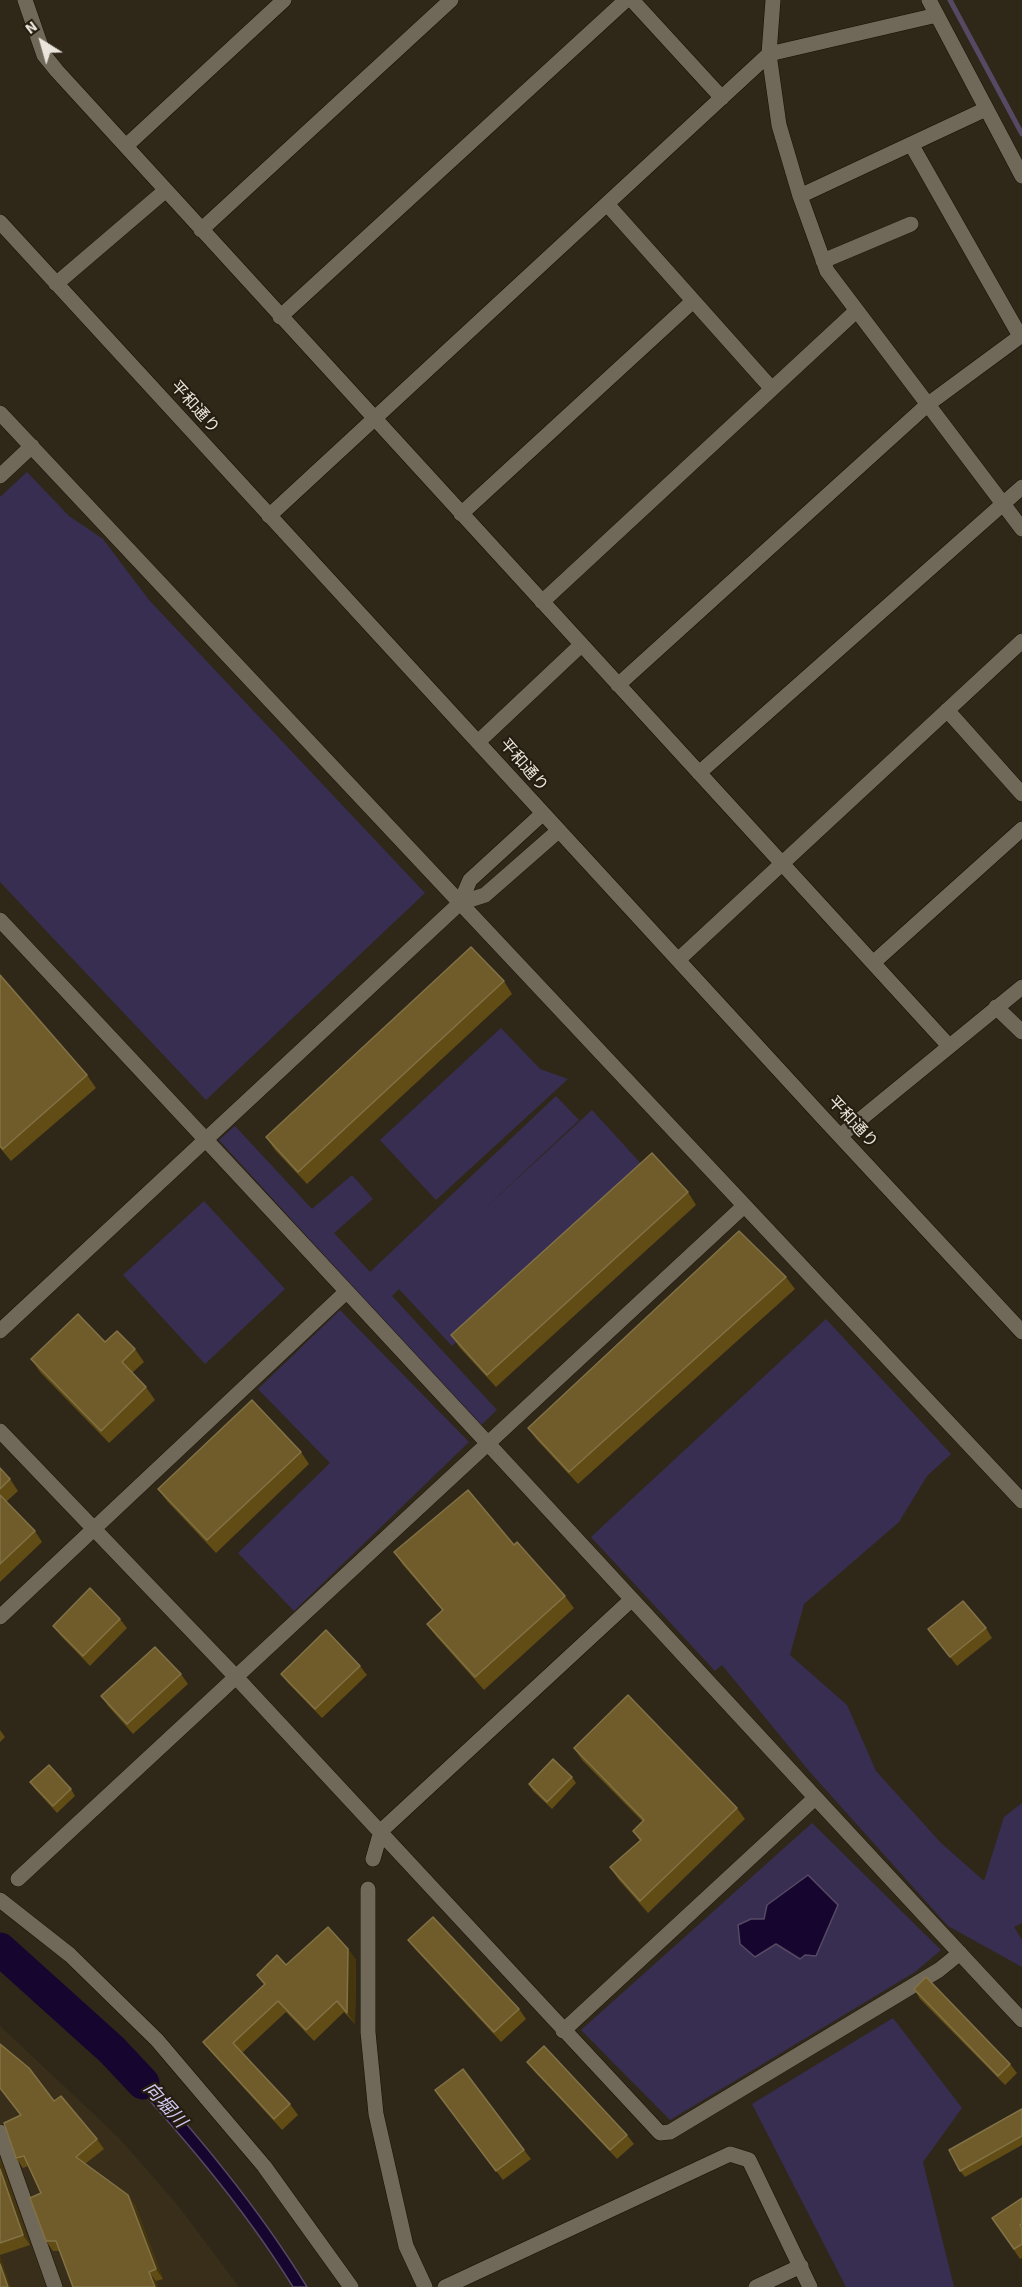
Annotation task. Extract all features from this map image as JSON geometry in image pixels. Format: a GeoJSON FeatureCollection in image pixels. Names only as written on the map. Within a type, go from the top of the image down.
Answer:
{"type":"FeatureCollection","features":[{"type":"Feature","properties":{"kind":"street"},"geometry":{"type":"LineString","coordinates":[[25,0],[44,55],[373,419],[949,1046]]}},
{"type":"Feature","properties":{"kind":"street"},"geometry":{"type":"LineString","coordinates":[[126,146],[284,0]]}},
{"type":"Feature","properties":{"kind":"street"},"geometry":{"type":"LineString","coordinates":[[201,230],[451,0]]}},
{"type":"Feature","properties":{"kind":"street"},"geometry":{"type":"LineString","coordinates":[[280,317],[626,0]]}},
{"type":"Feature","properties":{"kind":"street"},"geometry":{"type":"LineString","coordinates":[[632,0],[722,98]]}},
{"type":"Feature","properties":{"kind":"street"},"geometry":{"type":"LineString","coordinates":[[773,0],[769,54],[778,124],[800,196],[827,271],[855,312],[1022,529]]}},
{"type":"Feature","properties":{"kind":"street"},"geometry":{"type":"LineString","coordinates":[[929,0],[1022,176]]}},
{"type":"Feature","properties":{"kind":"street"},"geometry":{"type":"LineString","coordinates":[[269,516],[769,54],[937,15]]}},
{"type":"Feature","properties":{"kind":"street"},"geometry":{"type":"LineString","coordinates":[[800,196],[986,109]]}},
{"type":"Feature","properties":{"kind":"street"},"geometry":{"type":"LineString","coordinates":[[618,685],[927,405],[1021,335],[911,144]]}},
{"type":"Feature","properties":{"kind":"street"},"geometry":{"type":"LineString","coordinates":[[57,284],[166,190]]}},
{"type":"Feature","properties":{"kind":"street"},"geometry":{"type":"LineString","coordinates":[[607,204],[772,389]]}},
{"type":"Feature","properties":{"kind":"street","name":"平和通り"},"geometry":{"type":"LineString","coordinates":[[0,222],[478,742],[541,815],[1022,1332]]}},
{"type":"Feature","properties":{"kind":"street"},"geometry":{"type":"LineString","coordinates":[[823,261],[911,224]]}},
{"type":"Feature","properties":{"kind":"street"},"geometry":{"type":"LineString","coordinates":[[461,514],[693,301]]}},
{"type":"Feature","properties":{"kind":"street"},"geometry":{"type":"LineString","coordinates":[[542,602],[855,312]]}},
{"type":"Feature","properties":{"kind":"street"},"geometry":{"type":"LineString","coordinates":[[0,413],[1022,1501]]}},
{"type":"Feature","properties":{"kind":"street"},"geometry":{"type":"LineString","coordinates":[[0,476],[32,446]]}},
{"type":"Feature","properties":{"kind":"street"},"geometry":{"type":"LineString","coordinates":[[699,773],[1002,502],[1022,487]]}},
{"type":"Feature","properties":{"kind":"street"},"geometry":{"type":"LineString","coordinates":[[678,960],[1022,641]]}},
{"type":"Feature","properties":{"kind":"street"},"geometry":{"type":"LineString","coordinates":[[478,742],[582,645]]}},
{"type":"Feature","properties":{"kind":"street"},"geometry":{"type":"LineString","coordinates":[[947,710],[1022,794]]}},
{"type":"Feature","properties":{"kind":"street"},"geometry":{"type":"LineString","coordinates":[[0,1331],[460,903],[470,880],[541,815]]}},
{"type":"Feature","properties":{"kind":"street"},"geometry":{"type":"LineString","coordinates":[[873,963],[1022,830]]}},
{"type":"Feature","properties":{"kind":"street"},"geometry":{"type":"LineString","coordinates":[[460,903],[485,895],[557,832]]}},
{"type":"Feature","properties":{"kind":"street"},"geometry":{"type":"LineString","coordinates":[[0,920],[205,1138],[486,1445],[1022,2020]]}},
{"type":"Feature","properties":{"kind":"street"},"geometry":{"type":"LineString","coordinates":[[840,1136],[1022,987]]}},
{"type":"Feature","properties":{"kind":"street"},"geometry":{"type":"LineString","coordinates":[[996,1007],[1022,1032]]}},
{"type":"Feature","properties":{"kind":"street"},"geometry":{"type":"LineString","coordinates":[[18,1879],[744,1206]]}},
{"type":"Feature","properties":{"kind":"street"},"geometry":{"type":"LineString","coordinates":[[0,1617],[346,1292]]}},
{"type":"Feature","properties":{"kind":"street"},"geometry":{"type":"LineString","coordinates":[[0,1431],[381,1831],[563,2031],[660,2133],[670,2132],[939,1970],[960,1953]]}},
{"type":"Feature","properties":{"kind":"street"},"geometry":{"type":"LineString","coordinates":[[373,1859],[381,1831],[631,1600]]}},
{"type":"Feature","properties":{"kind":"street"},"geometry":{"type":"LineString","coordinates":[[563,2031],[815,1798]]}},
{"type":"Feature","properties":{"kind":"street"},"geometry":{"type":"LineString","coordinates":[[368,1889],[368,2032],[376,2114],[406,2246],[425,2287]]}},
{"type":"Feature","properties":{"kind":"street"},"geometry":{"type":"LineString","coordinates":[[0,1900],[70,1955],[157,2040],[264,2166],[351,2287]]}},
{"type":"Feature","properties":{"kind":"street"},"geometry":{"type":"LineString","coordinates":[[0,2132],[55,2287]]}},
{"type":"Feature","properties":{"kind":"street"},"geometry":{"type":"LineString","coordinates":[[445,2287],[472,2281],[730,2154],[749,2160],[810,2287]]}},
{"type":"Feature","properties":{"kind":"street"},"geometry":{"type":"LineString","coordinates":[[756,2287],[801,2266]]}},
{"type":"Feature","properties":{"kind":"shaded area"},"geometry":{"type":"Polygon","coordinates":[[[27,472],[69,516],[103,539],[149,600],[425,893],[206,1100],[0,882],[0,497],[27,472]]]}},
{"type":"Feature","properties":{"kind":"shaded area"},"geometry":{"type":"Polygon","coordinates":[[[501,1028],[540,1069],[568,1079],[436,1200],[380,1140],[501,1028]]]}},
{"type":"Feature","properties":{"kind":"shaded area"},"geometry":{"type":"Polygon","coordinates":[[[556,1096],[579,1120],[482,1211],[592,1110],[645,1168],[452,1346],[399,1289],[392,1296],[497,1410],[480,1426],[219,1140],[235,1126],[312,1209],[352,1175],[373,1199],[334,1233],[370,1272],[556,1096]]]}},
{"type":"Feature","properties":{"kind":"shaded area"},"geometry":{"type":"Polygon","coordinates":[[[204,1201],[285,1289],[205,1364],[123,1275],[204,1201]]]}},
{"type":"Feature","properties":{"kind":"shaded area"},"geometry":{"type":"Polygon","coordinates":[[[340,1310],[469,1442],[294,1611],[238,1553],[330,1463],[258,1389],[340,1310]]]}},
{"type":"Feature","properties":{"kind":"shaded area"},"geometry":{"type":"Polygon","coordinates":[[[826,1319],[951,1454],[927,1476],[899,1522],[804,1604],[790,1655],[847,1705],[876,1771],[941,1843],[984,1881],[1004,1817],[1022,1803],[1022,1923],[1014,1927],[1022,1940],[1022,1967],[948,1926],[809,1771],[722,1665],[715,1671],[591,1537],[826,1319]]]}},
{"type":"Feature","properties":{"kind":"shaded area"},"geometry":{"type":"Polygon","coordinates":[[[812,1823],[941,1950],[915,1972],[670,2120],[581,2030],[812,1823]]]}},
{"type":"Feature","properties":{"kind":"shaded area"},"geometry":{"type":"Polygon","coordinates":[[[893,2018],[962,2108],[923,2162],[954,2287],[846,2287],[752,2104],[893,2018]]]}},
{"type":"Feature","properties":{"kind":"shaded area"},"geometry":{"type":"Polygon","coordinates":[[[0,2026],[118,2137],[176,2203],[239,2287],[0,2287],[0,2026]]]}},
{"type":"Feature","properties":{"kind":"water"},"geometry":{"type":"Polygon","coordinates":[[[808,1875],[838,1905],[816,1956],[805,1955],[800,1959],[776,1944],[755,1957],[740,1944],[738,1925],[751,1919],[764,1919],[767,1905],[808,1875]]]}},
{"type":"Feature","properties":{"kind":"water"},"geometry":{"type":"Polygon","coordinates":[[[117,2047],[169,2103],[242,2192],[307,2287],[293,2287],[252,2225],[206,2166],[108,2055],[117,2047]]]}},
{"type":"Feature","properties":{"kind":"building"},"geometry":{"type":"Polygon","coordinates":[[[471,947],[504,981],[298,1172],[266,1137],[471,947]]]}},
{"type":"Feature","properties":{"kind":"building"},"geometry":{"type":"Polygon","coordinates":[[[0,975],[87,1075],[3,1149],[0,1146],[0,975]]]}},
{"type":"Feature","properties":{"kind":"building"},"geometry":{"type":"Polygon","coordinates":[[[652,1153],[688,1192],[487,1375],[451,1335],[652,1153]]]}},
{"type":"Feature","properties":{"kind":"building"},"geometry":{"type":"Polygon","coordinates":[[[739,1231],[786,1277],[569,1472],[528,1428],[739,1231]]]}},
{"type":"Feature","properties":{"kind":"building"},"geometry":{"type":"Polygon","coordinates":[[[78,1314],[105,1342],[117,1331],[135,1349],[122,1362],[146,1387],[101,1431],[31,1359],[78,1314]]]}},
{"type":"Feature","properties":{"kind":"building"},"geometry":{"type":"Polygon","coordinates":[[[252,1400],[301,1452],[207,1540],[158,1489],[252,1400]]]}},
{"type":"Feature","properties":{"kind":"building"},"geometry":{"type":"Polygon","coordinates":[[[0,1468],[10,1479],[0,1489],[0,1468]]]}},
{"type":"Feature","properties":{"kind":"building"},"geometry":{"type":"Polygon","coordinates":[[[468,1490],[514,1545],[517,1542],[565,1596],[475,1677],[427,1624],[443,1610],[394,1552],[468,1490]]]}},
{"type":"Feature","properties":{"kind":"building"},"geometry":{"type":"Polygon","coordinates":[[[0,1495],[35,1531],[0,1564],[0,1495]]]}},
{"type":"Feature","properties":{"kind":"building"},"geometry":{"type":"Polygon","coordinates":[[[90,1588],[120,1619],[83,1656],[53,1626],[90,1588]]]}},
{"type":"Feature","properties":{"kind":"building"},"geometry":{"type":"Polygon","coordinates":[[[963,1601],[986,1628],[950,1657],[928,1629],[963,1601]]]}},
{"type":"Feature","properties":{"kind":"building"},"geometry":{"type":"Polygon","coordinates":[[[326,1630],[360,1666],[315,1709],[281,1674],[326,1630]]]}},
{"type":"Feature","properties":{"kind":"building"},"geometry":{"type":"Polygon","coordinates":[[[155,1647],[181,1674],[127,1724],[101,1696],[155,1647]]]}},
{"type":"Feature","properties":{"kind":"building"},"geometry":{"type":"Polygon","coordinates":[[[628,1695],[737,1808],[640,1901],[610,1867],[641,1840],[633,1831],[644,1820],[574,1748],[628,1695]]]}},
{"type":"Feature","properties":{"kind":"building"},"geometry":{"type":"Polygon","coordinates":[[[553,1759],[572,1777],[547,1802],[529,1784],[553,1759]]]}},
{"type":"Feature","properties":{"kind":"building"},"geometry":{"type":"Polygon","coordinates":[[[49,1765],[71,1789],[53,1806],[30,1782],[49,1765]]]}},
{"type":"Feature","properties":{"kind":"building"},"geometry":{"type":"Polygon","coordinates":[[[433,1917],[519,2009],[494,2032],[408,1940],[433,1917]]]}},
{"type":"Feature","properties":{"kind":"building"},"geometry":{"type":"Polygon","coordinates":[[[328,1927],[348,1949],[347,2013],[337,2001],[306,2030],[278,2001],[233,2043],[290,2104],[274,2119],[203,2042],[265,1984],[257,1975],[277,1955],[286,1965],[328,1927]]]}},
{"type":"Feature","properties":{"kind":"building"},"geometry":{"type":"Polygon","coordinates":[[[926,1977],[1010,2064],[998,2076],[914,1989],[926,1977]]]}},
{"type":"Feature","properties":{"kind":"building"},"geometry":{"type":"Polygon","coordinates":[[[0,2044],[29,2068],[54,2101],[61,2096],[97,2139],[76,2157],[128,2195],[156,2269],[149,2272],[155,2287],[73,2287],[56,2241],[46,2241],[30,2198],[41,2193],[24,2156],[16,2158],[4,2123],[21,2115],[0,2088],[0,2044]]]}},
{"type":"Feature","properties":{"kind":"building"},"geometry":{"type":"Polygon","coordinates":[[[544,2046],[627,2135],[610,2150],[527,2062],[544,2046]]]}},
{"type":"Feature","properties":{"kind":"building"},"geometry":{"type":"Polygon","coordinates":[[[463,2069],[524,2150],[496,2171],[435,2090],[463,2069]]]}},
{"type":"Feature","properties":{"kind":"building"},"geometry":{"type":"Polygon","coordinates":[[[1022,2109],[1022,2136],[960,2171],[949,2150],[1022,2109]]]}},
{"type":"Feature","properties":{"kind":"building"},"geometry":{"type":"Polygon","coordinates":[[[0,2169],[23,2235],[0,2243],[0,2169]]]}},
{"type":"Feature","properties":{"kind":"building"},"geometry":{"type":"Polygon","coordinates":[[[1022,2198],[1022,2224],[1020,2225],[1022,2244],[1014,2249],[992,2218],[1022,2198]]]}},
{"type":"Feature","properties":{"kind":"building"},"geometry":{"type":"Polygon","coordinates":[[[0,2264],[8,2287],[0,2287],[0,2264]]]}},
{"type":"Feature","properties":{"kind":"waterway"},"geometry":{"type":"LineString","coordinates":[[950,0],[1022,134]]}},
{"type":"Feature","properties":{"kind":"waterway","name":"向堀川"},"geometry":{"type":"LineString","coordinates":[[0,1949],[112,2050],[143,2083]]}}]}
